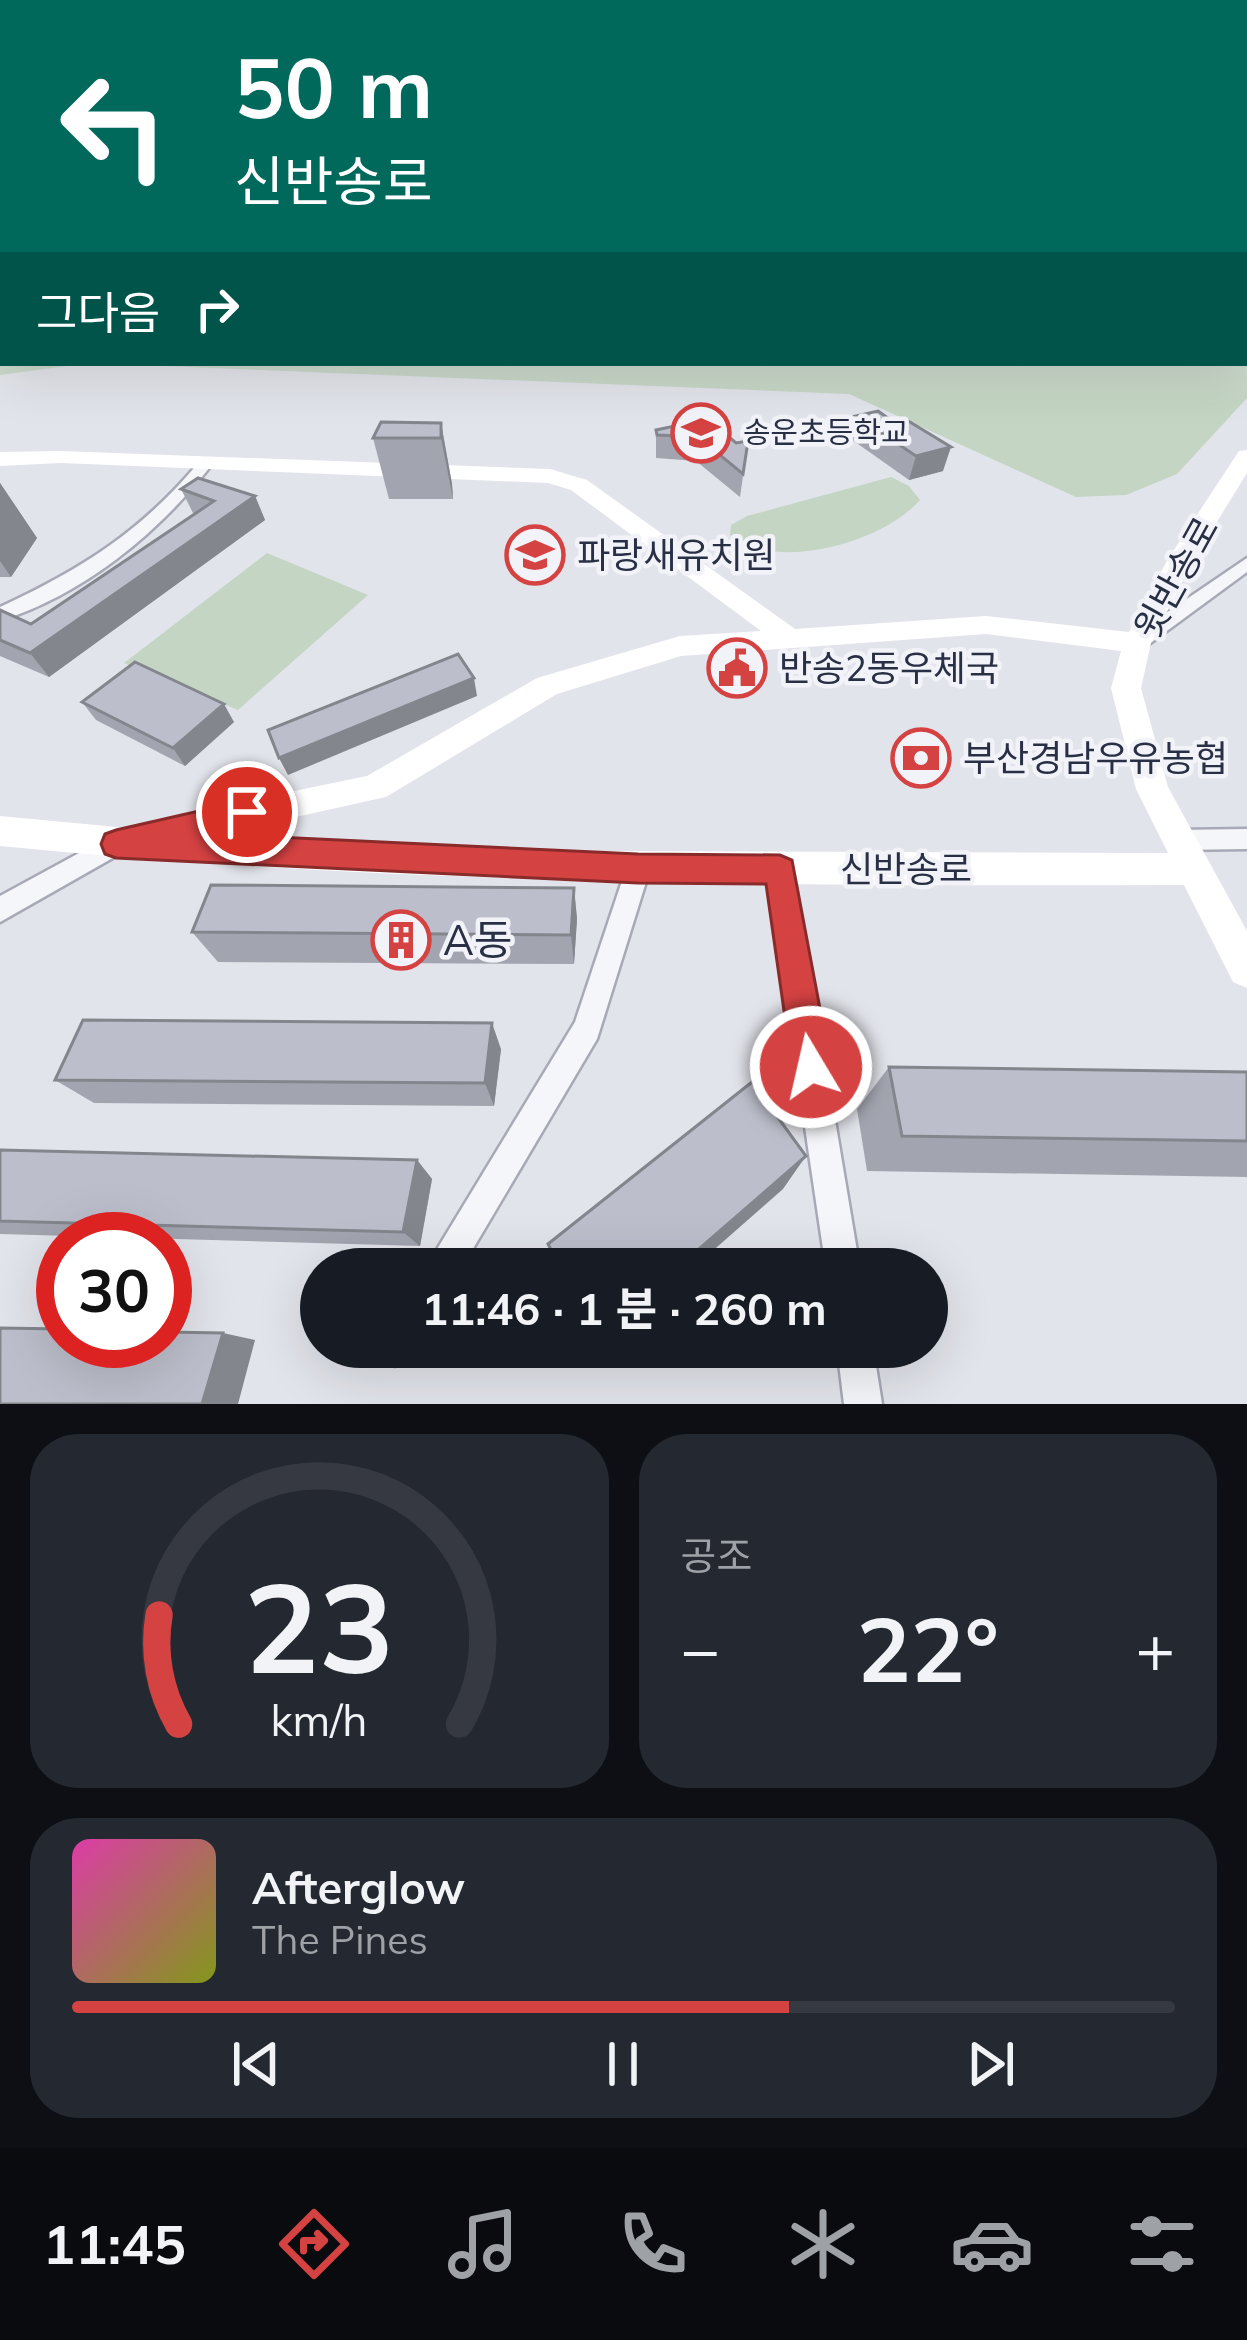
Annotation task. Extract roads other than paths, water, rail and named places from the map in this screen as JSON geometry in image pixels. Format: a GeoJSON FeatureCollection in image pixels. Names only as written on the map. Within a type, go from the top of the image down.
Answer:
{"type":"FeatureCollection","features":[{"type":"Feature","properties":{"kind":"main road"},"geometry":{"type":"LineString","coordinates":[[0,459],[61,457],[550,476],[578,485],[792,640]]}},
{"type":"Feature","properties":{"kind":"main road","name":"윗반송로"},"geometry":{"type":"LineString","coordinates":[[1245,466],[1181,559],[1137,643],[1126,688],[1152,789],[1247,969]]}},
{"type":"Feature","properties":{"kind":"main road","name":"신반송로"},"geometry":{"type":"LineString","coordinates":[[116,844],[290,802],[374,788],[444,742],[547,686],[680,646],[986,625],[1137,643]]}},
{"type":"Feature","properties":{"kind":"main road","name":"신반송로"},"geometry":{"type":"LineString","coordinates":[[0,831],[116,844],[638,868],[780,870],[1185,854]]}},
{"type":"Feature","properties":{"kind":"street"},"geometry":{"type":"LineString","coordinates":[[0,615],[71,581],[149,530],[205,464]]}},
{"type":"Feature","properties":{"kind":"street"},"geometry":{"type":"LineString","coordinates":[[1137,643],[1247,564]]}},
{"type":"Feature","properties":{"kind":"street"},"geometry":{"type":"LineString","coordinates":[[1185,854],[1247,839]]}},
{"type":"Feature","properties":{"kind":"street"},"geometry":{"type":"LineString","coordinates":[[0,910],[116,844]]}},
{"type":"Feature","properties":{"kind":"street"},"geometry":{"type":"LineString","coordinates":[[455,1248],[586,1029],[638,868]]}},
{"type":"Feature","properties":{"kind":"street"},"geometry":{"type":"LineString","coordinates":[[780,870],[839,1248]]}},
{"type":"Feature","properties":{"kind":"street"},"geometry":{"type":"LineString","coordinates":[[858,1368],[863,1404]]}},
{"type":"Feature","properties":{"kind":"place","name":"송운초등학교"},"geometry":{"type":"Point","coordinates":[701,433]}},
{"type":"Feature","properties":{"kind":"place","name":"파랑새유치원"},"geometry":{"type":"Point","coordinates":[535,555]}},
{"type":"Feature","properties":{"kind":"place","name":"반송2동우체국"},"geometry":{"type":"Point","coordinates":[737,668]}},
{"type":"Feature","properties":{"kind":"place","name":"부산경남우유농협"},"geometry":{"type":"Point","coordinates":[921,758]}},
{"type":"Feature","properties":{"kind":"place","name":"A동"},"geometry":{"type":"Point","coordinates":[401,940]}}]}
